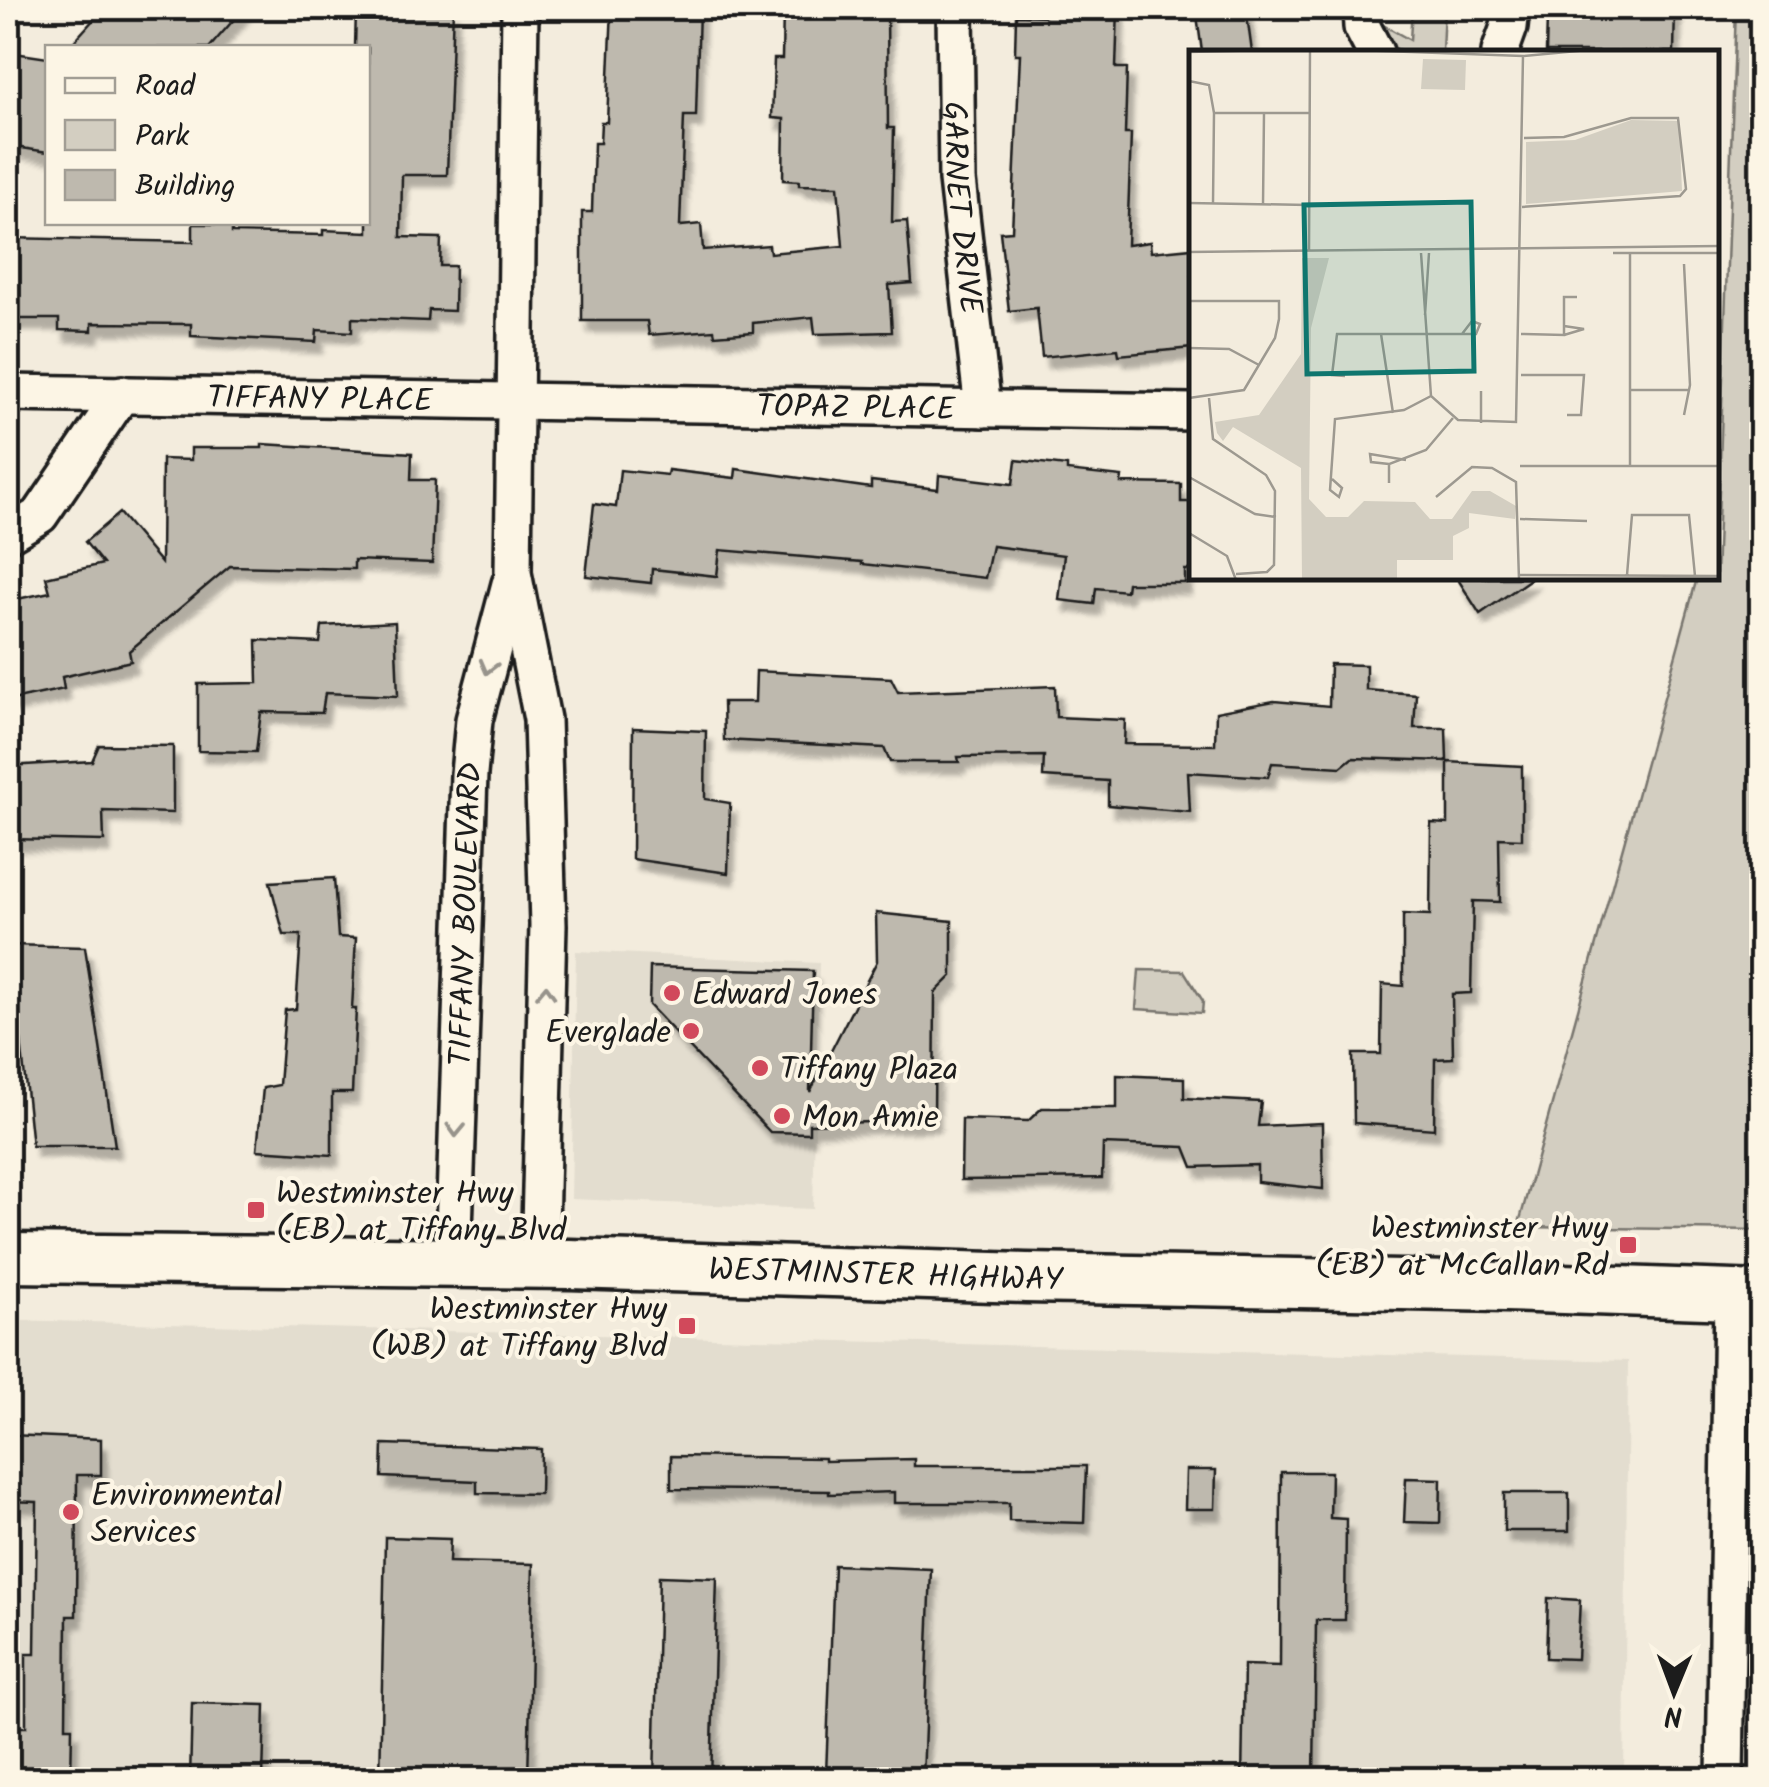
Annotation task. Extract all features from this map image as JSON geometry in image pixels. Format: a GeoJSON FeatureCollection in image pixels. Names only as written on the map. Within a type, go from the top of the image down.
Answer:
{"type":"FeatureCollection","features":[{"type":"Feature","properties":{"kind":"main road","name":"WESTMINSTER HIGHWAY"},"geometry":{"type":"LineString","coordinates":[[8,1258],[454,1262],[1746,1296]]}},
{"type":"Feature","properties":{"kind":"street","name":"TIFFANY BOULEVARD"},"geometry":{"type":"LineString","coordinates":[[520,8],[513,573],[542,719],[548,925],[539,1264]]}},
{"type":"Feature","properties":{"kind":"street","name":"GARNET DRIVE"},"geometry":{"type":"LineString","coordinates":[[955,8],[956,180],[982,409]]}},
{"type":"Feature","properties":{"kind":"street"},"geometry":{"type":"LineString","coordinates":[[1360,8],[1362,27],[1374,50]]}},
{"type":"Feature","properties":{"kind":"street"},"geometry":{"type":"LineString","coordinates":[[1501,50],[1511,8]]}},
{"type":"Feature","properties":{"kind":"street","name":"TIFFANY PLACE"},"geometry":{"type":"LineString","coordinates":[[8,393],[517,402]]}},
{"type":"Feature","properties":{"kind":"street"},"geometry":{"type":"LineString","coordinates":[[8,534],[40,516],[122,394]]}},
{"type":"Feature","properties":{"kind":"street","name":"TOPAZ PLACE"},"geometry":{"type":"LineString","coordinates":[[517,402],[1189,412]]}},
{"type":"Feature","properties":{"kind":"street","name":"TIFFANY BOULEVARD"},"geometry":{"type":"LineString","coordinates":[[454,1262],[468,774],[474,720],[513,573]]}},
{"type":"Feature","properties":{"kind":"street"},"geometry":{"type":"LineString","coordinates":[[1726,1780],[1746,1296]]}},
{"type":"Feature","properties":{"kind":"shaded area"},"geometry":{"type":"Polygon","coordinates":[[[576,951],[819,963],[813,1209],[571,1199],[576,951]]]}},
{"type":"Feature","properties":{"kind":"shaded area"},"geometry":{"type":"Polygon","coordinates":[[[8,1320],[1628,1361],[1624,1779],[8,1780],[8,1320]]]}},
{"type":"Feature","properties":{"kind":"green space"},"geometry":{"type":"Polygon","coordinates":[[[1412,8],[1444,8],[1442,50],[1393,47],[1376,21],[1410,40],[1412,8]]]}},
{"type":"Feature","properties":{"kind":"green space"},"geometry":{"type":"Polygon","coordinates":[[[1736,8],[1762,8],[1761,1230],[1518,1227],[1696,580],[1719,580],[1736,8]]]}},
{"type":"Feature","properties":{"kind":"green space"},"geometry":{"type":"Polygon","coordinates":[[[1139,970],[1184,971],[1203,1001],[1202,1013],[1136,1009],[1139,970]]]}},
{"type":"Feature","properties":{"kind":"building"},"geometry":{"type":"Polygon","coordinates":[[[104,8],[244,8],[212,45],[71,45],[104,8]]]}},
{"type":"Feature","properties":{"kind":"building"},"geometry":{"type":"Polygon","coordinates":[[[356,8],[453,8],[447,175],[402,175],[401,237],[441,238],[440,266],[455,266],[454,311],[429,310],[428,321],[352,318],[352,332],[317,330],[316,342],[191,336],[191,324],[92,323],[92,331],[59,330],[59,319],[8,319],[8,238],[193,242],[193,225],[232,225],[232,233],[368,232],[370,45],[355,45],[356,8]]]}},
{"type":"Feature","properties":{"kind":"building"},"geometry":{"type":"Polygon","coordinates":[[[612,8],[699,8],[696,116],[684,116],[680,226],[701,224],[703,250],[769,245],[770,253],[843,246],[838,186],[799,185],[799,181],[783,180],[784,119],[772,118],[774,59],[782,59],[783,8],[887,8],[888,128],[894,128],[892,222],[907,221],[912,283],[889,285],[892,332],[815,334],[813,317],[753,323],[753,332],[715,335],[714,330],[649,335],[647,321],[582,321],[582,212],[592,212],[594,143],[600,143],[601,122],[607,122],[612,8]]]}},
{"type":"Feature","properties":{"kind":"building"},"geometry":{"type":"Polygon","coordinates":[[[1045,8],[1118,8],[1116,68],[1127,68],[1125,134],[1131,134],[1127,245],[1150,242],[1151,252],[1189,248],[1189,348],[1119,355],[1118,349],[1042,357],[1037,308],[1009,311],[1000,232],[1012,231],[1020,54],[1015,54],[1016,15],[1045,16],[1045,8]]]}},
{"type":"Feature","properties":{"kind":"building"},"geometry":{"type":"Polygon","coordinates":[[[1196,8],[1246,8],[1252,50],[1202,50],[1196,8]]]}},
{"type":"Feature","properties":{"kind":"building"},"geometry":{"type":"Polygon","coordinates":[[[1588,8],[1675,8],[1674,50],[1546,50],[1547,17],[1588,18],[1588,8]]]}},
{"type":"Feature","properties":{"kind":"building"},"geometry":{"type":"Polygon","coordinates":[[[8,52],[45,58],[45,152],[8,146],[8,52]]]}},
{"type":"Feature","properties":{"kind":"building"},"geometry":{"type":"Polygon","coordinates":[[[262,444],[412,453],[411,480],[435,480],[432,563],[354,560],[354,569],[230,566],[129,651],[131,661],[62,677],[64,689],[8,701],[8,601],[50,592],[46,577],[103,564],[85,542],[119,513],[161,563],[162,459],[191,460],[191,448],[262,448],[262,444]]]}},
{"type":"Feature","properties":{"kind":"building"},"geometry":{"type":"Polygon","coordinates":[[[1016,460],[1122,477],[1121,483],[1181,484],[1181,502],[1189,502],[1189,570],[1185,570],[1185,583],[1127,583],[1126,591],[1096,588],[1094,604],[1059,600],[1064,555],[992,546],[985,578],[720,550],[717,576],[652,569],[651,583],[586,576],[594,504],[616,507],[620,470],[667,475],[668,470],[735,478],[736,469],[871,488],[871,481],[938,489],[939,475],[1013,484],[1016,460]]]}},
{"type":"Feature","properties":{"kind":"building"},"geometry":{"type":"Polygon","coordinates":[[[1458,580],[1529,580],[1480,614],[1458,580]]]}},
{"type":"Feature","properties":{"kind":"building"},"geometry":{"type":"Polygon","coordinates":[[[395,622],[398,696],[325,693],[322,713],[261,712],[256,752],[198,751],[198,684],[258,683],[257,640],[320,643],[322,626],[395,622]]]}},
{"type":"Feature","properties":{"kind":"building"},"geometry":{"type":"Polygon","coordinates":[[[1330,664],[1366,665],[1366,690],[1416,694],[1414,728],[1446,728],[1447,761],[1352,758],[1341,767],[1272,763],[1268,777],[1188,772],[1190,812],[1108,805],[1108,781],[1043,777],[1044,756],[890,762],[884,748],[724,740],[723,702],[755,702],[756,671],[891,678],[898,692],[1055,686],[1056,717],[1125,720],[1124,744],[1215,745],[1216,712],[1274,701],[1329,706],[1330,664]]]}},
{"type":"Feature","properties":{"kind":"building"},"geometry":{"type":"Polygon","coordinates":[[[633,728],[706,731],[705,799],[730,803],[728,873],[632,859],[633,728]]]}},
{"type":"Feature","properties":{"kind":"building"},"geometry":{"type":"Polygon","coordinates":[[[99,745],[173,746],[173,813],[103,811],[104,841],[8,839],[8,766],[92,761],[99,745]]]}},
{"type":"Feature","properties":{"kind":"building"},"geometry":{"type":"Polygon","coordinates":[[[1448,762],[1522,766],[1522,839],[1499,838],[1500,902],[1473,901],[1471,993],[1452,994],[1453,1058],[1435,1059],[1434,1129],[1354,1123],[1353,1054],[1381,1054],[1382,984],[1403,986],[1403,914],[1430,915],[1431,823],[1448,824],[1448,762]]]}},
{"type":"Feature","properties":{"kind":"building"},"geometry":{"type":"Polygon","coordinates":[[[334,878],[338,937],[356,938],[352,1093],[332,1093],[332,1155],[257,1150],[263,1088],[279,1085],[285,1010],[296,1009],[301,935],[284,935],[270,882],[334,878]]]}},
{"type":"Feature","properties":{"kind":"building"},"geometry":{"type":"Polygon","coordinates":[[[876,913],[952,921],[952,976],[935,993],[934,1120],[809,1124],[809,1133],[770,1132],[649,1005],[650,967],[813,971],[810,1092],[877,961],[876,913]]]}},
{"type":"Feature","properties":{"kind":"building"},"geometry":{"type":"Polygon","coordinates":[[[11,945],[85,947],[115,1146],[32,1146],[11,945]]]}},
{"type":"Feature","properties":{"kind":"building"},"geometry":{"type":"Polygon","coordinates":[[[1117,1075],[1184,1078],[1184,1098],[1261,1102],[1258,1126],[1322,1123],[1323,1189],[1257,1182],[1257,1165],[1193,1167],[1185,1147],[1103,1144],[1102,1178],[961,1180],[962,1119],[1028,1121],[1042,1108],[1117,1108],[1117,1075]]]}},
{"type":"Feature","properties":{"kind":"building"},"geometry":{"type":"Polygon","coordinates":[[[10,1435],[101,1439],[101,1475],[77,1475],[76,1616],[67,1616],[66,1727],[72,1727],[71,1780],[8,1780],[8,1727],[26,1727],[26,1654],[35,1654],[37,1502],[8,1501],[10,1435]]]}},
{"type":"Feature","properties":{"kind":"building"},"geometry":{"type":"Polygon","coordinates":[[[383,1444],[541,1449],[540,1494],[477,1493],[477,1481],[382,1477],[383,1444]]]}},
{"type":"Feature","properties":{"kind":"building"},"geometry":{"type":"Polygon","coordinates":[[[671,1456],[825,1461],[914,1459],[914,1466],[1086,1466],[1084,1523],[1009,1521],[1009,1503],[894,1503],[894,1492],[671,1489],[671,1456]]]}},
{"type":"Feature","properties":{"kind":"building"},"geometry":{"type":"Polygon","coordinates":[[[1186,1470],[1216,1470],[1215,1509],[1185,1509],[1186,1470]]]}},
{"type":"Feature","properties":{"kind":"building"},"geometry":{"type":"Polygon","coordinates":[[[1281,1472],[1331,1472],[1330,1518],[1346,1519],[1345,1620],[1316,1620],[1314,1780],[1242,1780],[1244,1665],[1280,1666],[1281,1472]]]}},
{"type":"Feature","properties":{"kind":"building"},"geometry":{"type":"Polygon","coordinates":[[[1406,1478],[1441,1479],[1440,1523],[1404,1522],[1406,1478]]]}},
{"type":"Feature","properties":{"kind":"building"},"geometry":{"type":"Polygon","coordinates":[[[1504,1493],[1569,1493],[1569,1531],[1504,1531],[1504,1493]]]}},
{"type":"Feature","properties":{"kind":"building"},"geometry":{"type":"Polygon","coordinates":[[[385,1537],[450,1539],[449,1562],[533,1564],[528,1780],[380,1780],[385,1537]]]}},
{"type":"Feature","properties":{"kind":"building"},"geometry":{"type":"Polygon","coordinates":[[[834,1565],[931,1569],[923,1779],[826,1774],[834,1565]]]}},
{"type":"Feature","properties":{"kind":"building"},"geometry":{"type":"Polygon","coordinates":[[[659,1576],[717,1578],[711,1780],[654,1780],[659,1576]]]}},
{"type":"Feature","properties":{"kind":"building"},"geometry":{"type":"Polygon","coordinates":[[[1548,1598],[1580,1600],[1577,1659],[1546,1658],[1548,1598]]]}},
{"type":"Feature","properties":{"kind":"building"},"geometry":{"type":"Polygon","coordinates":[[[192,1703],[265,1705],[263,1780],[190,1780],[192,1703]]]}},
{"type":"Feature","properties":{"kind":"place","name":"Edward Jones"},"geometry":{"type":"Point","coordinates":[672,993]}},
{"type":"Feature","properties":{"kind":"place","name":"Everglade"},"geometry":{"type":"Point","coordinates":[691,1031]}},
{"type":"Feature","properties":{"kind":"place","name":"Tiffany Plaza"},"geometry":{"type":"Point","coordinates":[760,1068]}},
{"type":"Feature","properties":{"kind":"place","name":"Mon Amie"},"geometry":{"type":"Point","coordinates":[782,1116]}},
{"type":"Feature","properties":{"kind":"place","name":"Westminster Hwy (EB) at Tiffany Blvd"},"geometry":{"type":"Point","coordinates":[256,1210]}},
{"type":"Feature","properties":{"kind":"place","name":"Westminster Hwy (EB) at McCallan Rd"},"geometry":{"type":"Point","coordinates":[1628,1245]}},
{"type":"Feature","properties":{"kind":"place","name":"Westminster Hwy (WB) at Tiffany Blvd"},"geometry":{"type":"Point","coordinates":[687,1326]}},
{"type":"Feature","properties":{"kind":"place","name":"Environmental Services"},"geometry":{"type":"Point","coordinates":[71,1512]}}]}
